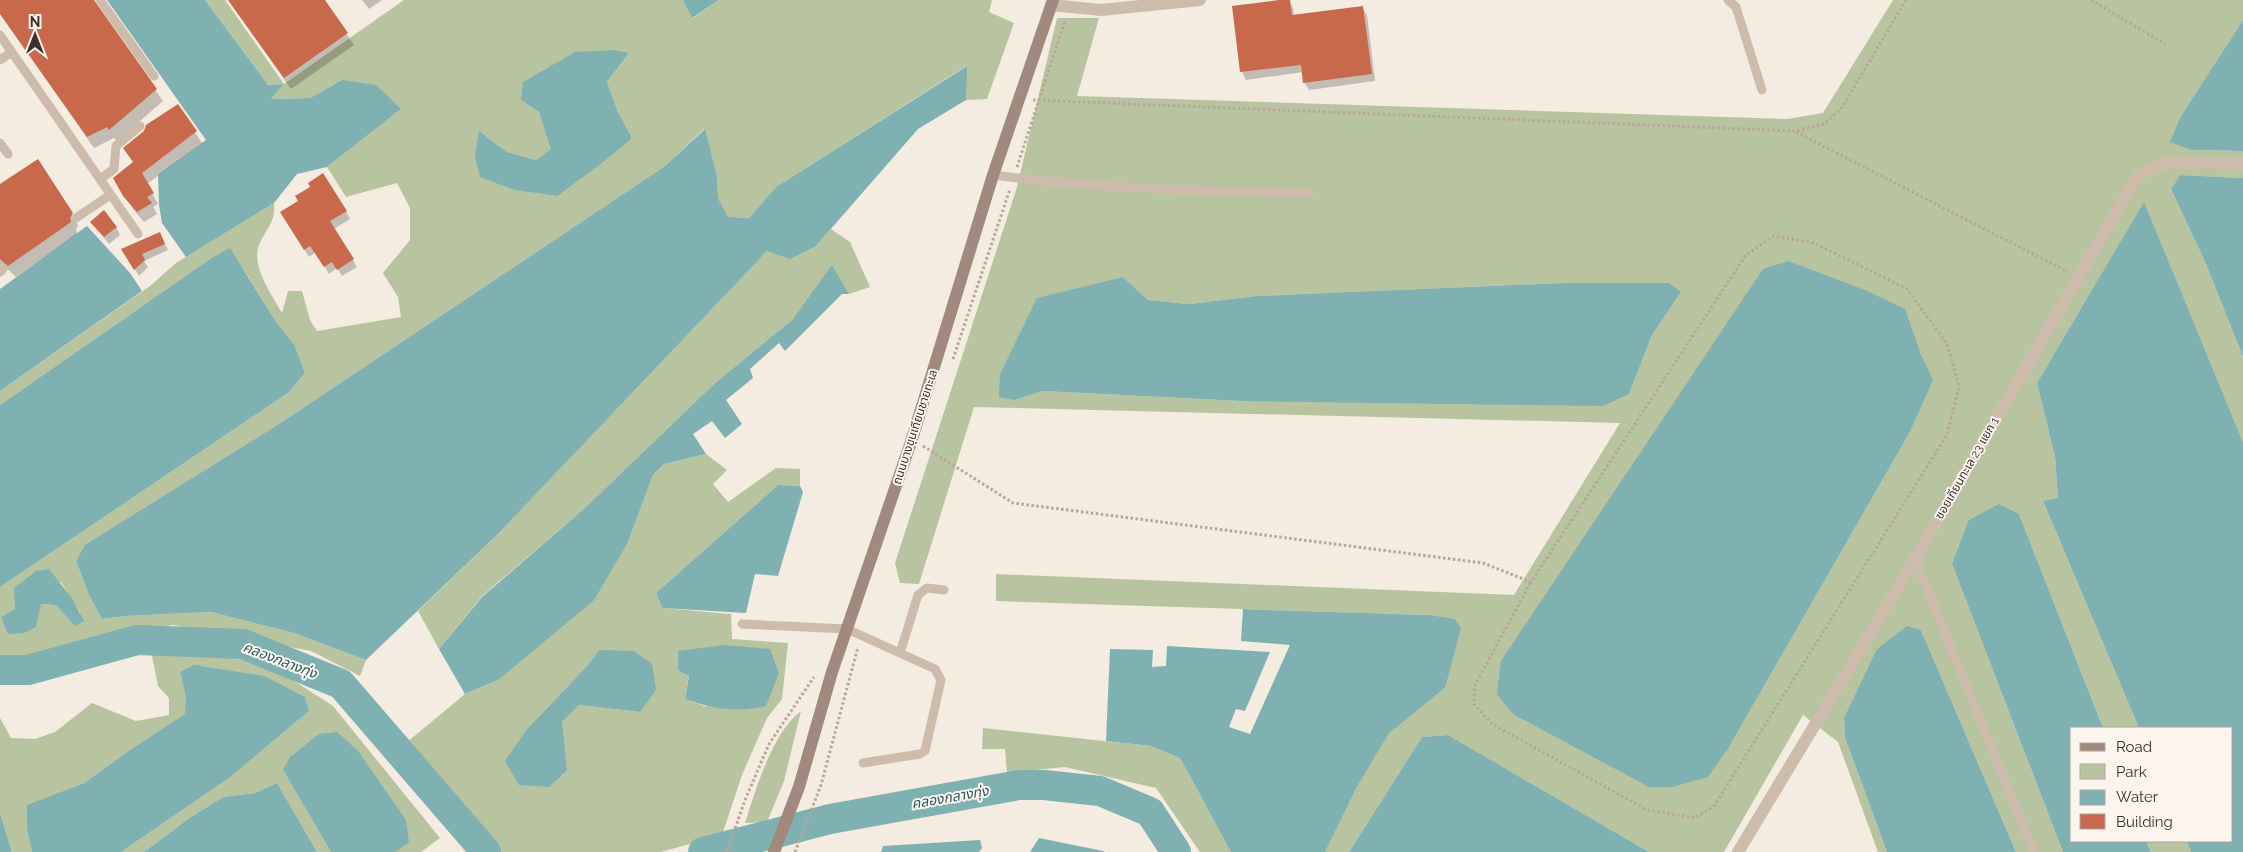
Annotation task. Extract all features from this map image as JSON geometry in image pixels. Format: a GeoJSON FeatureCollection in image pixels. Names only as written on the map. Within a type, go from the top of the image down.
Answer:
{"type":"FeatureCollection","features":[{"type":"Feature","properties":{"kind":"main road","name":"ถนนบางขุนเทียนชายทะเล"},"geometry":{"type":"LineString","coordinates":[[774,852],[799,788],[847,629],[912,439],[993,175],[1052,3]]}},
{"type":"Feature","properties":{"kind":"street"},"geometry":{"type":"LineString","coordinates":[[1052,3],[1100,10],[1200,0]]}},
{"type":"Feature","properties":{"kind":"street","name":"ซอยเทียนทะเล 23 แยก 1"},"geometry":{"type":"LineString","coordinates":[[1738,852],[1915,559],[2137,176],[2169,162],[2243,164]]}},
{"type":"Feature","properties":{"kind":"lane"},"geometry":{"type":"LineString","coordinates":[[100,0],[154,76]]}},
{"type":"Feature","properties":{"kind":"lane"},"geometry":{"type":"LineString","coordinates":[[1728,0],[1736,6],[1762,90]]}},
{"type":"Feature","properties":{"kind":"lane"},"geometry":{"type":"LineString","coordinates":[[0,35],[138,234]]}},
{"type":"Feature","properties":{"kind":"lane"},"geometry":{"type":"LineString","coordinates":[[0,60],[12,52]]}},
{"type":"Feature","properties":{"kind":"lane"},"geometry":{"type":"LineString","coordinates":[[100,179],[114,169],[116,146],[140,126]]}},
{"type":"Feature","properties":{"kind":"lane"},"geometry":{"type":"LineString","coordinates":[[0,142],[8,154]]}},
{"type":"Feature","properties":{"kind":"lane"},"geometry":{"type":"LineString","coordinates":[[993,175],[1046,182],[1178,191],[1311,194]]}},
{"type":"Feature","properties":{"kind":"lane"},"geometry":{"type":"LineString","coordinates":[[76,218],[110,195]]}},
{"type":"Feature","properties":{"kind":"lane"},"geometry":{"type":"LineString","coordinates":[[1915,559],[2034,852]]}},
{"type":"Feature","properties":{"kind":"lane"},"geometry":{"type":"LineString","coordinates":[[900,653],[918,595],[927,588],[944,590]]}},
{"type":"Feature","properties":{"kind":"lane"},"geometry":{"type":"LineString","coordinates":[[742,624],[847,629],[936,669],[941,680],[925,751],[920,754],[863,763]]}},
{"type":"Feature","properties":{"kind":"path"},"geometry":{"type":"LineString","coordinates":[[1019,100],[1795,131],[1824,124],[1841,109],[1906,0]]}},
{"type":"Feature","properties":{"kind":"path"},"geometry":{"type":"LineString","coordinates":[[2091,0],[2166,44]]}},
{"type":"Feature","properties":{"kind":"path"},"geometry":{"type":"LineString","coordinates":[[1795,131],[2078,277]]}},
{"type":"Feature","properties":{"kind":"path"},"geometry":{"type":"LineString","coordinates":[[1774,236],[1814,243],[1907,289],[1947,344],[1959,386],[1947,435],[1714,806],[1695,818],[1647,810],[1492,724],[1474,704],[1476,685],[1531,582],[1746,255],[1774,236]]}},
{"type":"Feature","properties":{"kind":"path"},"geometry":{"type":"LineString","coordinates":[[912,439],[1013,502],[1483,563],[1531,582]]}},
{"type":"Feature","properties":{"kind":"path"},"geometry":{"type":"LineString","coordinates":[[727,852],[745,800],[769,744],[793,706],[812,681],[816,672]]}},
{"type":"Feature","properties":{"kind":"path"},"geometry":{"type":"LineString","coordinates":[[795,852],[821,785]]}},
{"type":"Feature","properties":{"kind":"green space"},"geometry":{"type":"Polygon","coordinates":[[[205,0],[225,0],[284,84],[268,85],[205,0]]]}},
{"type":"Feature","properties":{"kind":"green space"},"geometry":{"type":"Polygon","coordinates":[[[404,0],[683,0],[693,18],[719,0],[992,0],[989,12],[1014,23],[987,99],[966,100],[966,66],[776,187],[749,218],[728,217],[718,198],[717,176],[704,129],[665,166],[285,420],[86,545],[76,561],[89,595],[102,619],[125,616],[211,612],[294,633],[366,660],[360,676],[311,651],[173,625],[110,634],[29,657],[0,657],[0,587],[288,393],[305,373],[295,346],[275,320],[245,271],[210,259],[0,405],[0,391],[150,286],[176,263],[274,203],[272,221],[259,245],[257,253],[260,271],[282,313],[288,291],[302,291],[310,320],[317,331],[401,317],[398,297],[383,273],[410,240],[410,208],[397,183],[346,197],[327,167],[401,109],[342,80],[310,98],[271,99],[284,84],[404,0]],[[629,53],[521,100],[539,112],[552,149],[536,160],[507,152],[479,131],[558,196],[632,138],[618,112],[607,82],[629,53]],[[61,582],[1,617],[41,604],[56,605],[75,625],[80,612],[61,582]]]}},
{"type":"Feature","properties":{"kind":"green space"},"geometry":{"type":"Polygon","coordinates":[[[1893,0],[2243,0],[2243,20],[2181,116],[2192,150],[2243,151],[2243,178],[2180,175],[2171,189],[2206,264],[2243,357],[2243,442],[2144,203],[2037,383],[2055,457],[2058,499],[2043,501],[2139,727],[2103,727],[2019,514],[1952,564],[2063,852],[2016,852],[1921,630],[1844,718],[1845,738],[1887,852],[1878,852],[1838,742],[1803,715],[1724,852],[1649,852],[1448,735],[1422,737],[1349,852],[1325,852],[1357,787],[1389,732],[1445,688],[1428,615],[996,601],[996,574],[1514,595],[1620,423],[974,407],[919,584],[900,583],[895,563],[1017,187],[1057,18],[1099,18],[1077,96],[1787,119],[1823,113],[1893,0]],[[1123,277],[1042,391],[1241,401],[1629,394],[1652,335],[1681,292],[1563,283],[1256,296],[1189,304],[1148,300],[1123,277]],[[1920,352],[1729,747],[1910,432],[1932,380],[1920,352]]]}},
{"type":"Feature","properties":{"kind":"green space"},"geometry":{"type":"Polygon","coordinates":[[[831,229],[850,242],[870,287],[849,294],[832,266],[792,320],[714,384],[586,507],[482,596],[439,649],[418,611],[499,533],[767,251],[816,246],[831,229]]]}},
{"type":"Feature","properties":{"kind":"green space"},"geometry":{"type":"Polygon","coordinates":[[[706,454],[727,470],[713,484],[728,502],[776,468],[800,469],[800,486],[778,485],[656,593],[662,608],[731,614],[732,639],[788,643],[782,699],[767,718],[742,775],[722,835],[661,852],[502,852],[406,743],[465,694],[498,680],[628,542],[653,475],[664,464],[706,454]],[[599,650],[589,664],[527,729],[562,722],[579,705],[640,712],[599,650]],[[689,675],[685,699],[707,707],[689,675]]]}},
{"type":"Feature","properties":{"kind":"green space"},"geometry":{"type":"Polygon","coordinates":[[[191,650],[258,663],[288,677],[333,706],[440,838],[421,852],[396,852],[399,849],[283,770],[331,852],[317,852],[277,783],[255,793],[223,797],[188,819],[144,852],[121,852],[229,778],[309,711],[180,672],[186,698],[186,714],[127,752],[84,783],[28,805],[27,830],[32,852],[12,852],[0,813],[0,718],[11,738],[35,739],[55,732],[92,703],[136,721],[169,715],[169,698],[158,686],[151,651],[191,650]]]}},
{"type":"Feature","properties":{"kind":"green space"},"geometry":{"type":"Polygon","coordinates":[[[801,711],[784,781],[767,822],[745,823],[773,747],[791,721],[801,711]]]}},
{"type":"Feature","properties":{"kind":"green space"},"geometry":{"type":"Polygon","coordinates":[[[983,728],[1151,746],[1180,758],[1231,852],[1200,852],[1156,788],[1065,767],[1007,773],[1005,749],[982,749],[983,728]]]}},
{"type":"Feature","properties":{"kind":"green space"},"geometry":{"type":"Polygon","coordinates":[[[2146,842],[2187,842],[2191,852],[2151,852],[2146,842]]]}},
{"type":"Feature","properties":{"kind":"water"},"geometry":{"type":"Polygon","coordinates":[[[107,0],[205,0],[268,85],[284,84],[271,99],[310,98],[342,80],[376,85],[401,109],[327,167],[297,174],[274,203],[186,257],[162,223],[158,175],[206,140],[107,0]]]}},
{"type":"Feature","properties":{"kind":"water"},"geometry":{"type":"Polygon","coordinates":[[[683,0],[719,0],[692,18],[683,0]]]}},
{"type":"Feature","properties":{"kind":"water"},"geometry":{"type":"Polygon","coordinates":[[[2243,20],[2243,151],[2192,150],[2170,142],[2181,116],[2243,20]]]}},
{"type":"Feature","properties":{"kind":"water"},"geometry":{"type":"Polygon","coordinates":[[[614,50],[629,53],[607,82],[618,112],[632,138],[558,196],[515,190],[480,177],[475,157],[479,131],[507,152],[536,160],[551,149],[539,112],[521,100],[523,82],[575,52],[614,50]]]}},
{"type":"Feature","properties":{"kind":"water"},"geometry":{"type":"Polygon","coordinates":[[[967,66],[966,100],[918,129],[816,246],[790,259],[767,251],[499,533],[366,660],[294,633],[211,612],[125,616],[102,619],[89,595],[76,561],[85,545],[285,420],[665,166],[705,129],[717,176],[718,198],[728,217],[749,218],[776,187],[967,66]]]}},
{"type":"Feature","properties":{"kind":"water"},"geometry":{"type":"Polygon","coordinates":[[[2180,175],[2243,178],[2243,357],[2206,264],[2171,189],[2180,175]]]}},
{"type":"Feature","properties":{"kind":"water"},"geometry":{"type":"Polygon","coordinates":[[[2144,202],[2243,442],[2243,852],[2191,852],[2187,842],[2233,842],[2233,727],[2139,727],[2043,501],[2058,498],[2055,457],[2037,383],[2144,202]]]}},
{"type":"Feature","properties":{"kind":"water"},"geometry":{"type":"Polygon","coordinates":[[[87,226],[130,273],[142,291],[0,391],[0,289],[87,226]]]}},
{"type":"Feature","properties":{"kind":"water"},"geometry":{"type":"Polygon","coordinates":[[[230,248],[275,320],[295,346],[305,373],[288,393],[0,587],[0,405],[210,259],[230,248]]]}},
{"type":"Feature","properties":{"kind":"water"},"geometry":{"type":"Polygon","coordinates":[[[1788,261],[1865,290],[1905,309],[1920,352],[1933,380],[1910,432],[1729,747],[1708,777],[1672,787],[1649,787],[1513,714],[1497,694],[1501,661],[1763,269],[1788,261]]]}},
{"type":"Feature","properties":{"kind":"water"},"geometry":{"type":"Polygon","coordinates":[[[832,265],[849,294],[842,294],[785,351],[779,343],[750,369],[753,378],[726,400],[742,424],[725,438],[712,421],[693,434],[706,454],[664,464],[653,475],[628,542],[594,600],[498,680],[465,694],[439,649],[482,597],[586,507],[714,384],[792,320],[832,265]]]}},
{"type":"Feature","properties":{"kind":"water"},"geometry":{"type":"Polygon","coordinates":[[[1123,277],[1148,300],[1189,304],[1256,296],[1563,283],[1669,283],[1681,292],[1652,335],[1629,394],[1603,406],[1241,401],[1042,391],[1014,400],[999,397],[1000,374],[1037,298],[1123,277]]]}},
{"type":"Feature","properties":{"kind":"water"},"geometry":{"type":"Polygon","coordinates":[[[778,485],[800,486],[803,492],[778,576],[755,574],[746,613],[662,608],[656,593],[778,485]]]}},
{"type":"Feature","properties":{"kind":"water"},"geometry":{"type":"Polygon","coordinates":[[[1999,504],[2019,514],[2103,727],[2070,727],[2070,842],[2146,842],[2151,852],[2063,852],[1952,564],[1969,520],[1999,504]]]}},
{"type":"Feature","properties":{"kind":"water"},"geometry":{"type":"Polygon","coordinates":[[[49,569],[72,598],[84,621],[75,626],[56,605],[41,604],[36,627],[24,633],[8,634],[1,617],[15,609],[14,588],[36,571],[49,569]]]}},
{"type":"Feature","properties":{"kind":"water"},"geometry":{"type":"Polygon","coordinates":[[[1243,609],[1428,615],[1455,619],[1461,628],[1445,688],[1389,733],[1357,787],[1325,852],[1231,852],[1180,758],[1151,746],[1106,741],[1110,649],[1153,650],[1152,667],[1166,666],[1167,646],[1270,652],[1245,711],[1236,709],[1229,727],[1250,734],[1290,645],[1241,641],[1243,609]]]}},
{"type":"Feature","properties":{"kind":"water"},"geometry":{"type":"Polygon","coordinates":[[[1907,626],[1921,630],[2016,852],[1887,852],[1845,738],[1844,718],[1877,649],[1907,626]]]}},
{"type":"Feature","properties":{"kind":"water"},"geometry":{"type":"Polygon","coordinates":[[[724,645],[770,649],[779,673],[766,706],[725,709],[685,699],[689,676],[678,670],[678,651],[724,645]]]}},
{"type":"Feature","properties":{"kind":"water"},"geometry":{"type":"Polygon","coordinates":[[[599,650],[634,651],[652,664],[656,690],[640,712],[579,705],[562,722],[567,770],[549,787],[519,785],[505,761],[527,729],[589,664],[599,650]]]}},
{"type":"Feature","properties":{"kind":"water"},"geometry":{"type":"Polygon","coordinates":[[[194,665],[264,676],[305,697],[309,711],[229,778],[121,852],[32,852],[27,830],[27,805],[84,783],[185,714],[186,698],[180,672],[194,665]]]}},
{"type":"Feature","properties":{"kind":"water"},"geometry":{"type":"Polygon","coordinates":[[[337,732],[358,751],[406,820],[409,842],[396,852],[331,852],[283,770],[290,757],[319,734],[337,732]]]}},
{"type":"Feature","properties":{"kind":"water"},"geometry":{"type":"Polygon","coordinates":[[[1448,735],[1649,852],[1349,852],[1422,737],[1448,735]]]}},
{"type":"Feature","properties":{"kind":"water"},"geometry":{"type":"Polygon","coordinates":[[[277,783],[317,852],[144,852],[188,819],[223,797],[255,793],[277,783]]]}},
{"type":"Feature","properties":{"kind":"water"},"geometry":{"type":"Polygon","coordinates":[[[0,813],[12,852],[0,852],[0,813]]]}},
{"type":"Feature","properties":{"kind":"water"},"geometry":{"type":"Polygon","coordinates":[[[1039,838],[1103,851],[1105,852],[1030,852],[1039,838]]]}},
{"type":"Feature","properties":{"kind":"water"},"geometry":{"type":"Polygon","coordinates":[[[980,840],[982,848],[979,852],[881,852],[883,846],[980,840]]]}},
{"type":"Feature","properties":{"kind":"building"},"geometry":{"type":"Polygon","coordinates":[[[0,0],[94,0],[157,89],[109,130],[107,127],[87,137],[0,14],[0,0]]]}},
{"type":"Feature","properties":{"kind":"building"},"geometry":{"type":"Polygon","coordinates":[[[228,0],[325,0],[348,33],[284,78],[228,0]]]}},
{"type":"Feature","properties":{"kind":"building"},"geometry":{"type":"Polygon","coordinates":[[[1290,0],[1292,15],[1363,6],[1372,74],[1303,83],[1301,65],[1240,72],[1232,6],[1290,0]]]}},
{"type":"Feature","properties":{"kind":"building"},"geometry":{"type":"Polygon","coordinates":[[[178,104],[197,131],[142,173],[154,193],[147,197],[152,203],[137,212],[123,196],[113,178],[133,162],[123,148],[144,131],[146,125],[178,104]]]}},
{"type":"Feature","properties":{"kind":"building"},"geometry":{"type":"Polygon","coordinates":[[[38,159],[73,213],[70,218],[71,222],[8,266],[0,259],[0,184],[38,159]]]}},
{"type":"Feature","properties":{"kind":"building"},"geometry":{"type":"Polygon","coordinates":[[[323,173],[347,211],[330,221],[354,259],[337,270],[332,262],[324,267],[310,246],[304,250],[280,212],[298,201],[295,196],[310,187],[308,183],[323,173]]]}},
{"type":"Feature","properties":{"kind":"building"},"geometry":{"type":"Polygon","coordinates":[[[104,210],[117,227],[104,237],[90,222],[104,210]]]}},
{"type":"Feature","properties":{"kind":"building"},"geometry":{"type":"Polygon","coordinates":[[[160,232],[165,244],[142,254],[145,260],[134,270],[121,249],[160,232]]]}},
{"type":"Feature","properties":{"kind":"waterway","name":"คลองกลางทุ่ง"},"geometry":{"type":"LineString","coordinates":[[0,670],[28,670],[137,640],[243,644],[341,684],[486,852]]}},
{"type":"Feature","properties":{"kind":"waterway","name":"คลองกลางทุ่ง"},"geometry":{"type":"LineString","coordinates":[[703,852],[830,819],[1019,785],[1044,785],[1100,791],[1150,812],[1176,852]]}}]}
